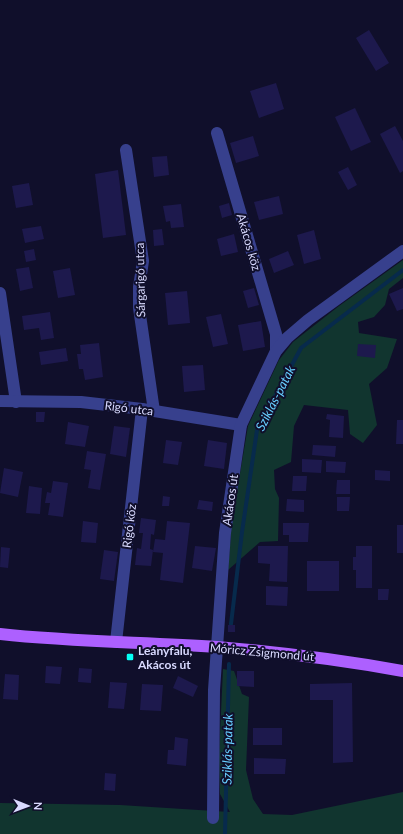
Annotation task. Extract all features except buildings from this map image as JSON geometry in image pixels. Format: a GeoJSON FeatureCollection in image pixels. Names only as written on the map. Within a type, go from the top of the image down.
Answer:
{"type":"FeatureCollection","features":[{"type":"Feature","properties":{"kind":"main road","name":"Móricz Zsigmond út"},"geometry":{"type":"LineString","coordinates":[[0,634],[36,638],[217,647],[291,654],[403,671]]}},
{"type":"Feature","properties":{"kind":"street","name":"Akácos köz"},"geometry":{"type":"LineString","coordinates":[[217,133],[276,334],[276,351]]}},
{"type":"Feature","properties":{"kind":"street","name":"Sárgarigó utca"},"geometry":{"type":"LineString","coordinates":[[126,150],[143,261],[139,287],[139,308],[148,410]]}},
{"type":"Feature","properties":{"kind":"street","name":"Akácos út"},"geometry":{"type":"LineString","coordinates":[[213,818],[214,690],[217,647],[226,533],[241,425],[276,351],[287,338],[308,320],[403,251]]}},
{"type":"Feature","properties":{"kind":"street"},"geometry":{"type":"LineString","coordinates":[[0,293],[16,402]]}},
{"type":"Feature","properties":{"kind":"street","name":"Rigó utca"},"geometry":{"type":"LineString","coordinates":[[0,401],[81,402],[148,410],[241,425]]}},
{"type":"Feature","properties":{"kind":"street","name":"Rigó köz"},"geometry":{"type":"LineString","coordinates":[[116,642],[148,410]]}},
{"type":"Feature","properties":{"kind":"green space"},"geometry":{"type":"Polygon","coordinates":[[[403,260],[403,278],[389,289],[385,305],[374,317],[358,322],[359,333],[397,339],[387,368],[369,384],[377,425],[363,443],[350,434],[348,410],[304,405],[294,426],[291,462],[274,470],[275,489],[279,498],[278,541],[260,542],[228,570],[232,521],[248,426],[279,360],[293,342],[339,306],[403,260]]]}},
{"type":"Feature","properties":{"kind":"green space"},"geometry":{"type":"Polygon","coordinates":[[[223,669],[234,671],[242,694],[249,697],[246,770],[253,799],[263,814],[292,815],[403,792],[403,834],[0,834],[0,803],[120,805],[230,812],[220,794],[219,756],[223,669]]]}},
{"type":"Feature","properties":{"kind":"waterway","name":"Sziklás-patak"},"geometry":{"type":"LineString","coordinates":[[231,624],[242,532],[257,430],[301,348],[403,270]]}},
{"type":"Feature","properties":{"kind":"waterway","name":"Sziklás-patak"},"geometry":{"type":"LineString","coordinates":[[225,834],[229,664]]}},
{"type":"Feature","properties":{"kind":"place","name":"Leányfalu, Akácos út"},"geometry":{"type":"Point","coordinates":[130,657]}}]}
